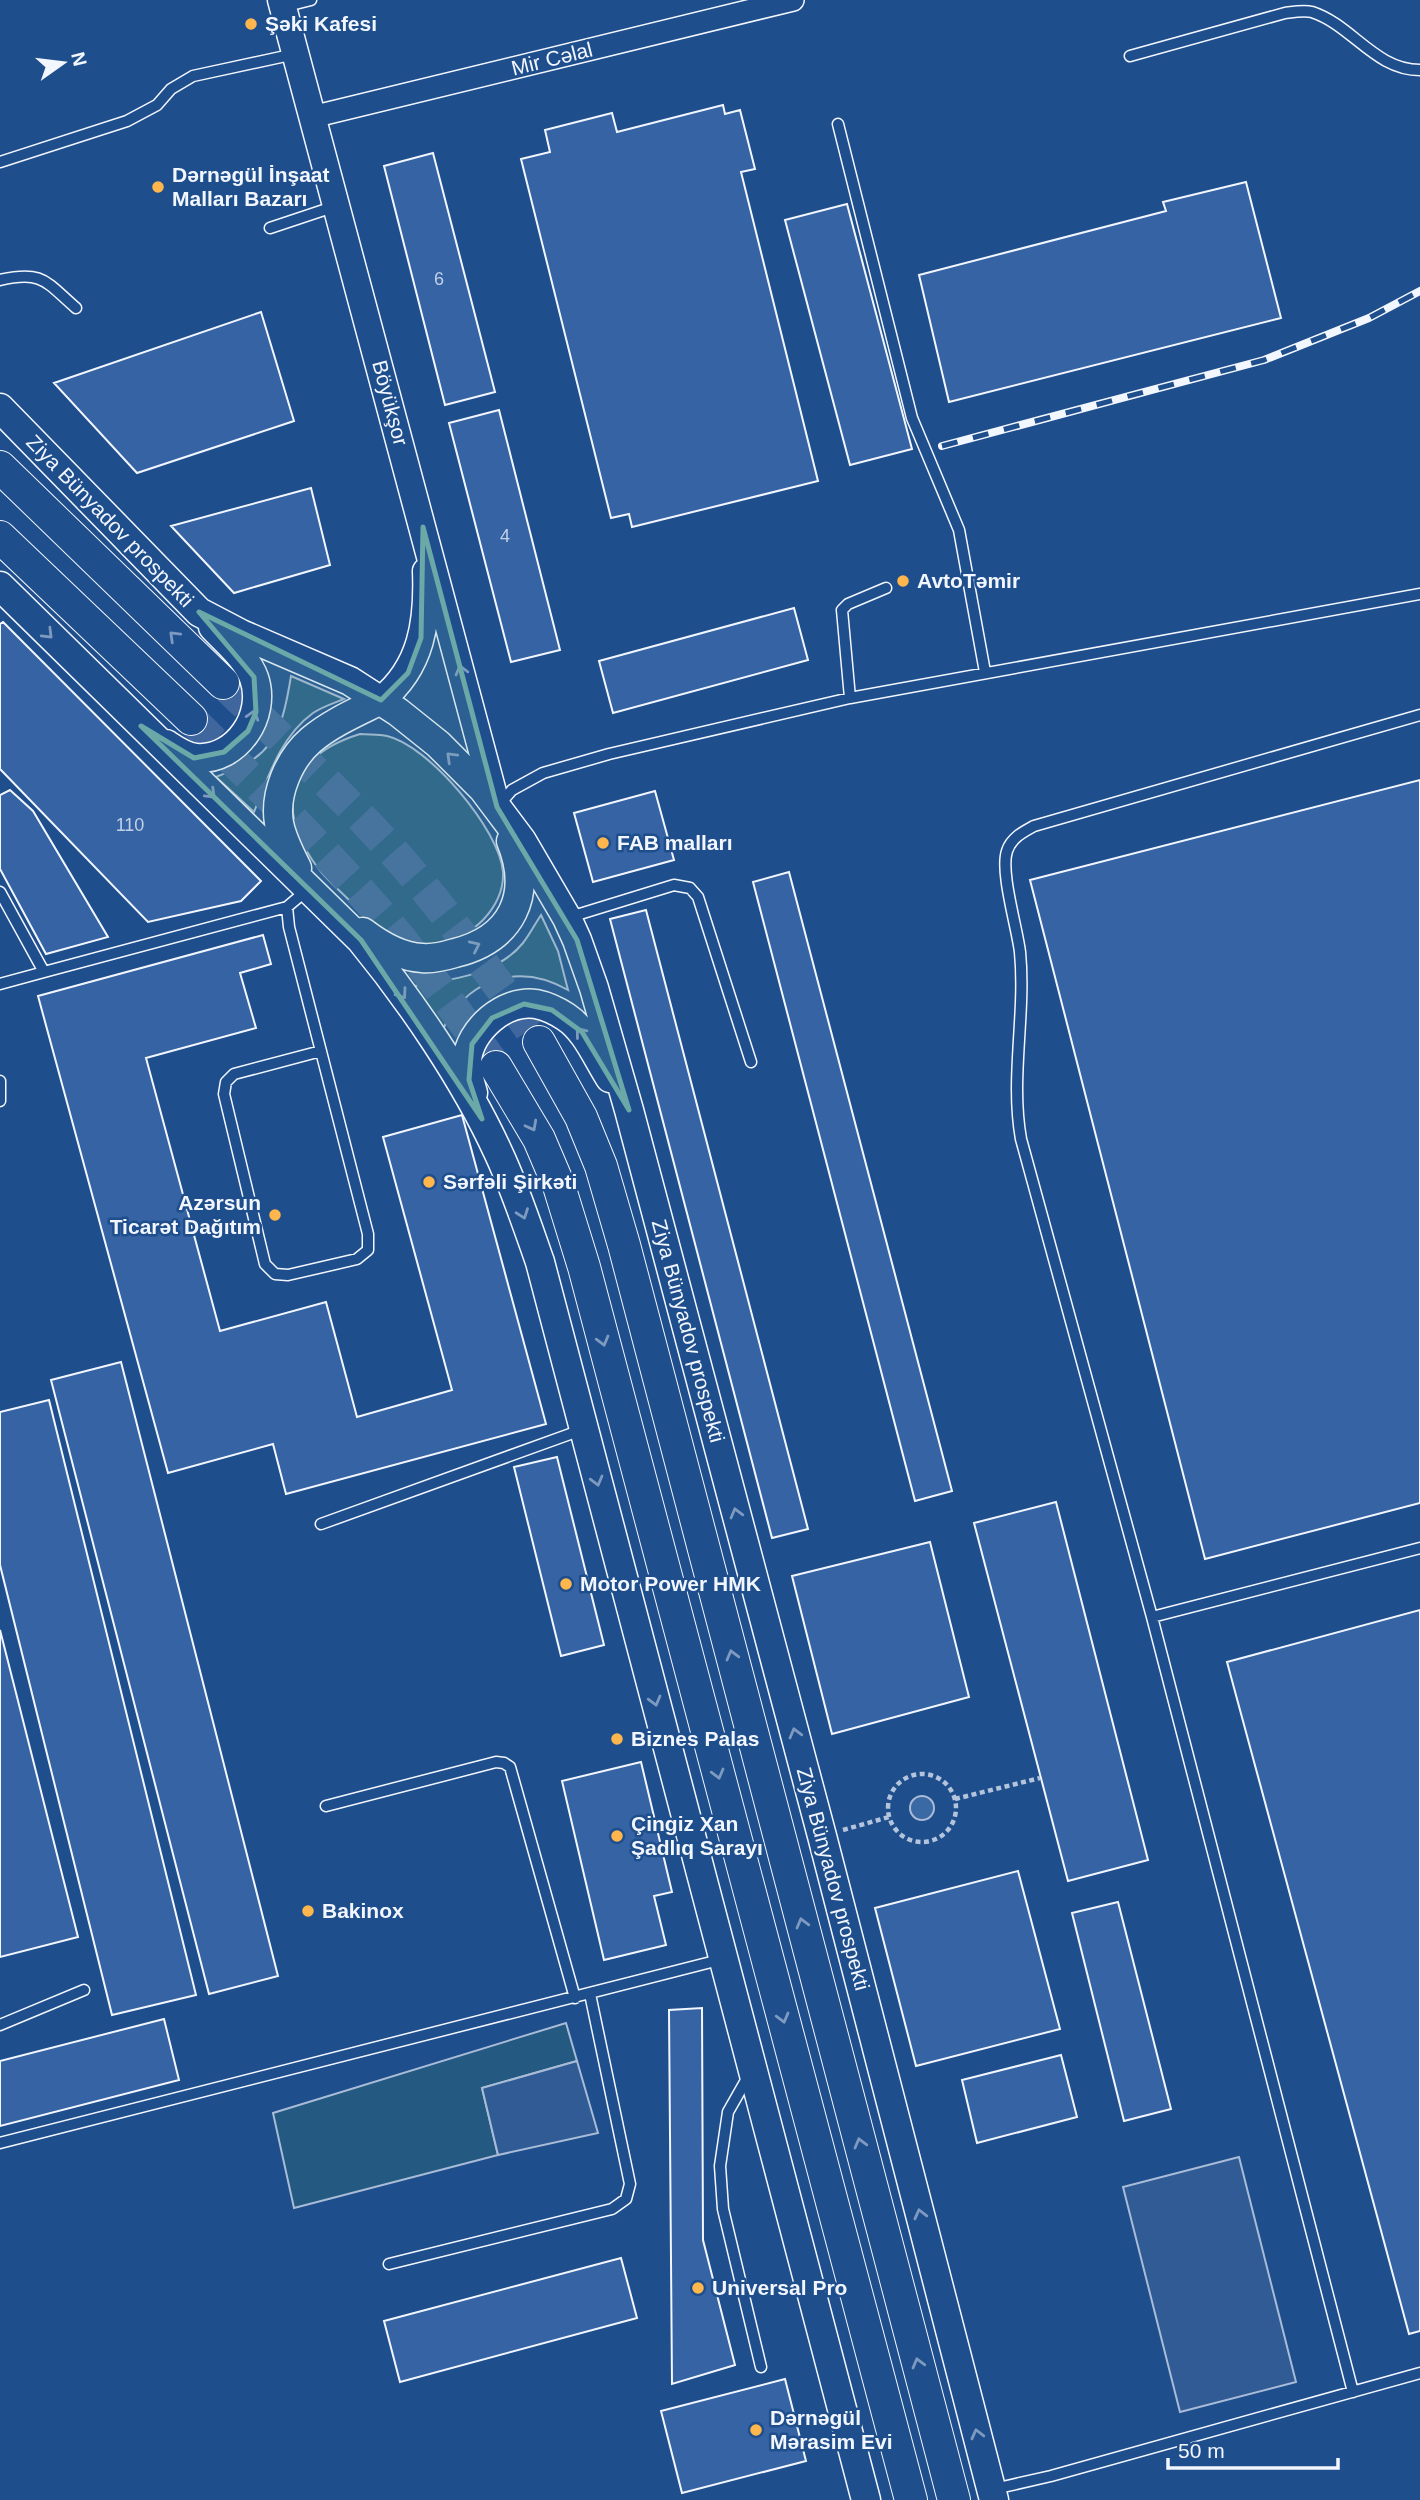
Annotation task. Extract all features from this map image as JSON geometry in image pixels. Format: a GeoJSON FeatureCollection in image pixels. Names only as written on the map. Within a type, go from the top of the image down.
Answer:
{"type":"FeatureCollection","features":[{"type":"Feature","properties":{"kind":"main road","name":"Ziya Bünyadov prospekti"},"geometry":{"type":"LineString","coordinates":[[0,408],[199,612],[241,634],[350,681],[381,700],[438,744],[497,807],[522,841],[567,918],[594,988],[629,1110],[822,1836],[993,2495]]}},
{"type":"Feature","properties":{"kind":"main road","name":"Ziya Bünyadov prospekti"},"geometry":{"type":"LineString","coordinates":[[0,467],[223,683]]}},
{"type":"Feature","properties":{"kind":"main road"},"geometry":{"type":"LineString","coordinates":[[0,537],[191,719]]}},
{"type":"Feature","properties":{"kind":"main road"},"geometry":{"type":"LineString","coordinates":[[0,586],[361,940],[442,1053],[482,1119],[511,1181],[540,1262],[866,2500]]}},
{"type":"Feature","properties":{"kind":"main road"},"geometry":{"type":"LineString","coordinates":[[141,726],[179,752],[194,758],[224,752],[248,730],[256,712],[254,677],[242,658],[199,612]]}},
{"type":"Feature","properties":{"kind":"main road"},"geometry":{"type":"LineString","coordinates":[[381,700],[309,742],[286,776],[280,794],[279,822],[291,856],[309,888],[366,934],[387,948],[407,956],[424,958],[447,955],[482,944],[508,922],[519,893],[521,873],[497,807]]}},
{"type":"Feature","properties":{"kind":"main road"},"geometry":{"type":"LineString","coordinates":[[482,1119],[469,1080],[467,1059],[471,1044],[492,1018],[504,1010],[524,1004],[537,1004],[552,1010],[568,1018],[582,1032],[629,1110]]}},
{"type":"Feature","properties":{"kind":"main road","name":"Ziya Bünyadov prospekti"},"geometry":{"type":"LineString","coordinates":[[539,1042],[561,1077],[586,1129],[601,1166],[624,1245],[954,2500]]}},
{"type":"Feature","properties":{"kind":"main road"},"geometry":{"type":"LineString","coordinates":[[496,1067],[519,1103],[549,1163],[559,1186],[583,1267],[911,2500]]}},
{"type":"Feature","properties":{"kind":"street","name":"Mir Cəlal"},"geometry":{"type":"LineString","coordinates":[[312,117],[793,0]]}},
{"type":"Feature","properties":{"kind":"street","name":"Böyükşor"},"geometry":{"type":"LineString","coordinates":[[282,4],[497,807]]}},
{"type":"Feature","properties":{"kind":"street"},"geometry":{"type":"LineString","coordinates":[[381,700],[396,688],[408,673],[421,638],[426,578],[423,527]]}},
{"type":"Feature","properties":{"kind":"lane"},"geometry":{"type":"LineString","coordinates":[[282,4],[311,0]]}},
{"type":"Feature","properties":{"kind":"lane"},"geometry":{"type":"LineString","coordinates":[[1130,56],[1285,13],[1309,11],[1332,21],[1388,63],[1407,70],[1420,70]]}},
{"type":"Feature","properties":{"kind":"lane"},"geometry":{"type":"LineString","coordinates":[[0,162],[127,121],[150,109],[171,89],[193,76],[295,54]]}},
{"type":"Feature","properties":{"kind":"lane"},"geometry":{"type":"LineString","coordinates":[[838,124],[912,418],[958,530],[985,672]]}},
{"type":"Feature","properties":{"kind":"lane"},"geometry":{"type":"LineString","coordinates":[[270,228],[336,206]]}},
{"type":"Feature","properties":{"kind":"lane"},"geometry":{"type":"LineString","coordinates":[[0,280],[18,276],[40,277],[76,309]]}},
{"type":"Feature","properties":{"kind":"lane"},"geometry":{"type":"LineString","coordinates":[[850,698],[842,610],[848,604],[886,588]]}},
{"type":"Feature","properties":{"kind":"lane"},"geometry":{"type":"LineString","coordinates":[[497,807],[512,790],[543,773],[609,754],[850,698],[1420,594]]}},
{"type":"Feature","properties":{"kind":"lane"},"geometry":{"type":"LineString","coordinates":[[1353,2392],[1152,1617],[1019,1127],[1020,950],[1006,872],[1007,851],[1016,837],[1034,826],[1420,715]]}},
{"type":"Feature","properties":{"kind":"lane"},"geometry":{"type":"LineString","coordinates":[[567,918],[674,885],[690,888],[698,897],[751,1062]]}},
{"type":"Feature","properties":{"kind":"lane"},"geometry":{"type":"LineString","coordinates":[[0,984],[287,907],[309,888]]}},
{"type":"Feature","properties":{"kind":"lane"},"geometry":{"type":"LineString","coordinates":[[0,892],[44,972]]}},
{"type":"Feature","properties":{"kind":"lane"},"geometry":{"type":"LineString","coordinates":[[287,907],[289,927],[321,1051],[368,1234],[368,1250],[357,1259],[288,1275],[275,1274],[265,1264],[224,1094],[226,1082],[234,1074],[321,1051]]}},
{"type":"Feature","properties":{"kind":"lane"},"geometry":{"type":"LineString","coordinates":[[0,1081],[0,1101]]}},
{"type":"Feature","properties":{"kind":"lane"},"geometry":{"type":"LineString","coordinates":[[321,1524],[583,1429]]}},
{"type":"Feature","properties":{"kind":"lane"},"geometry":{"type":"LineString","coordinates":[[1152,1617],[1420,1548]]}},
{"type":"Feature","properties":{"kind":"lane"},"geometry":{"type":"LineString","coordinates":[[326,1806],[496,1762],[510,1767],[575,1998]]}},
{"type":"Feature","properties":{"kind":"lane"},"geometry":{"type":"LineString","coordinates":[[0,2143],[723,1959]]}},
{"type":"Feature","properties":{"kind":"lane"},"geometry":{"type":"LineString","coordinates":[[0,2025],[84,1990]]}},
{"type":"Feature","properties":{"kind":"lane"},"geometry":{"type":"LineString","coordinates":[[389,2264],[612,2209],[626,2199],[630,2184],[590,1994]]}},
{"type":"Feature","properties":{"kind":"lane"},"geometry":{"type":"LineString","coordinates":[[752,2069],[728,2112],[720,2166],[723,2209],[761,2367]]}},
{"type":"Feature","properties":{"kind":"lane"},"geometry":{"type":"LineString","coordinates":[[993,2495],[1051,2476],[1420,2373]]}},
{"type":"Feature","properties":{"kind":"path"},"geometry":{"type":"LineString","coordinates":[[915,1774],[937,1777],[946,1784],[955,1799],[956,1815],[951,1825],[944,1834],[934,1840],[912,1841],[894,1828],[889,1817],[890,1795],[896,1786],[915,1774]]}},
{"type":"Feature","properties":{"kind":"path"},"geometry":{"type":"LineString","coordinates":[[955,1799],[1040,1778]]}},
{"type":"Feature","properties":{"kind":"path"},"geometry":{"type":"LineString","coordinates":[[822,1836],[889,1817]]}},
{"type":"Feature","properties":{"kind":"highlighted area"},"geometry":{"type":"Polygon","coordinates":[[[423,527],[497,807],[577,940],[629,1110],[582,1032],[552,1010],[524,1004],[492,1018],[472,1044],[469,1080],[482,1119],[361,940],[141,726],[194,758],[224,752],[248,731],[256,712],[254,677],[199,612],[381,700],[408,673],[421,638],[423,527]]]}},
{"type":"Feature","properties":{"kind":"shaded area"},"geometry":{"type":"Polygon","coordinates":[[[291,676],[344,699],[313,713],[292,733],[277,758],[254,812],[216,777],[252,760],[270,744],[280,722],[291,676]]]}},
{"type":"Feature","properties":{"kind":"shaded area"},"geometry":{"type":"Polygon","coordinates":[[[360,734],[387,736],[422,755],[441,772],[476,813],[499,854],[503,872],[501,892],[483,920],[458,938],[425,946],[402,940],[384,931],[325,876],[304,846],[296,825],[293,805],[296,787],[304,770],[317,756],[360,734]]]}},
{"type":"Feature","properties":{"kind":"shaded area"},"geometry":{"type":"Polygon","coordinates":[[[541,915],[558,951],[568,990],[531,977],[496,980],[466,997],[443,1029],[414,986],[473,974],[501,962],[523,943],[541,915]]]}},
{"type":"Feature","properties":{"kind":"shaded area"},"geometry":{"type":"Polygon","coordinates":[[[922,1796],[931,1799],[934,1808],[931,1817],[922,1820],[913,1817],[910,1808],[913,1799],[922,1796]]]}},
{"type":"Feature","properties":{"kind":"shaded area"},"geometry":{"type":"Polygon","coordinates":[[[566,2023],[577,2061],[482,2088],[498,2155],[294,2208],[273,2113],[566,2023]]]}},
{"type":"Feature","properties":{"kind":"shaded area"},"geometry":{"type":"Polygon","coordinates":[[[577,2061],[598,2133],[498,2155],[482,2088],[577,2061]]]}},
{"type":"Feature","properties":{"kind":"shaded area"},"geometry":{"type":"Polygon","coordinates":[[[1239,2157],[1296,2382],[1180,2412],[1123,2187],[1239,2157]]]}},
{"type":"Feature","properties":{"kind":"building"},"geometry":{"type":"Polygon","coordinates":[[[723,105],[725,114],[740,110],[755,169],[741,172],[818,481],[632,527],[629,514],[611,518],[521,159],[550,152],[545,130],[612,113],[617,132],[723,105]]]}},
{"type":"Feature","properties":{"kind":"building"},"geometry":{"type":"Polygon","coordinates":[[[433,153],[495,392],[445,405],[384,166],[433,153]]]}},
{"type":"Feature","properties":{"kind":"building"},"geometry":{"type":"Polygon","coordinates":[[[1246,182],[1281,318],[949,402],[919,275],[1166,211],[1163,202],[1246,182]]]}},
{"type":"Feature","properties":{"kind":"building"},"geometry":{"type":"Polygon","coordinates":[[[847,204],[912,449],[850,465],[785,220],[847,204]]]}},
{"type":"Feature","properties":{"kind":"building"},"geometry":{"type":"Polygon","coordinates":[[[261,312],[294,421],[137,473],[54,383],[261,312]]]}},
{"type":"Feature","properties":{"kind":"building"},"geometry":{"type":"Polygon","coordinates":[[[499,410],[560,650],[511,662],[449,423],[499,410]]]}},
{"type":"Feature","properties":{"kind":"building"},"geometry":{"type":"Polygon","coordinates":[[[311,488],[330,565],[234,593],[171,526],[311,488]]]}},
{"type":"Feature","properties":{"kind":"building"},"geometry":{"type":"Polygon","coordinates":[[[794,608],[808,660],[613,713],[599,661],[794,608]]]}},
{"type":"Feature","properties":{"kind":"building"},"geometry":{"type":"Polygon","coordinates":[[[3,622],[261,881],[241,901],[148,922],[0,769],[0,624],[3,622]]]}},
{"type":"Feature","properties":{"kind":"building"},"geometry":{"type":"Polygon","coordinates":[[[1420,780],[1420,1503],[1205,1559],[1030,880],[1420,780]]]}},
{"type":"Feature","properties":{"kind":"building"},"geometry":{"type":"Polygon","coordinates":[[[10,790],[33,811],[108,937],[46,954],[0,869],[0,795],[10,790]]]}},
{"type":"Feature","properties":{"kind":"building"},"geometry":{"type":"Polygon","coordinates":[[[655,791],[674,860],[593,882],[574,813],[655,791]]]}},
{"type":"Feature","properties":{"kind":"building"},"geometry":{"type":"Polygon","coordinates":[[[789,872],[952,1491],[915,1501],[753,882],[789,872]]]}},
{"type":"Feature","properties":{"kind":"building"},"geometry":{"type":"Polygon","coordinates":[[[646,910],[808,1529],[772,1538],[610,919],[646,910]]]}},
{"type":"Feature","properties":{"kind":"building"},"geometry":{"type":"Polygon","coordinates":[[[263,935],[271,964],[240,973],[256,1028],[146,1058],[220,1331],[326,1302],[357,1417],[452,1390],[383,1137],[462,1115],[546,1424],[286,1494],[273,1444],[168,1473],[38,996],[263,935]]]}},
{"type":"Feature","properties":{"kind":"building"},"geometry":{"type":"Polygon","coordinates":[[[121,1362],[278,1976],[209,1994],[51,1380],[121,1362]]]}},
{"type":"Feature","properties":{"kind":"building"},"geometry":{"type":"Polygon","coordinates":[[[49,1400],[196,1995],[112,2015],[0,1565],[0,1412],[49,1400]]]}},
{"type":"Feature","properties":{"kind":"building","name":"Motor Power HMK"},"geometry":{"type":"Polygon","coordinates":[[[557,1457],[604,1645],[561,1656],[514,1467],[557,1457]]]}},
{"type":"Feature","properties":{"kind":"building"},"geometry":{"type":"Polygon","coordinates":[[[1056,1502],[1148,1860],[1068,1881],[974,1523],[1056,1502]]]}},
{"type":"Feature","properties":{"kind":"building"},"geometry":{"type":"Polygon","coordinates":[[[930,1542],[969,1697],[832,1734],[792,1576],[930,1542]]]}},
{"type":"Feature","properties":{"kind":"building"},"geometry":{"type":"Polygon","coordinates":[[[1420,1610],[1420,2331],[1409,2334],[1227,1662],[1420,1610]]]}},
{"type":"Feature","properties":{"kind":"building"},"geometry":{"type":"Polygon","coordinates":[[[0,1630],[78,1937],[0,1957],[0,1630]]]}},
{"type":"Feature","properties":{"kind":"building","name":"Çingiz Xan Şadlıq Sarayı"},"geometry":{"type":"Polygon","coordinates":[[[641,1762],[672,1892],[654,1896],[666,1945],[604,1960],[562,1781],[641,1762]]]}},
{"type":"Feature","properties":{"kind":"building"},"geometry":{"type":"Polygon","coordinates":[[[1018,1871],[1060,2029],[916,2066],[875,1908],[1018,1871]]]}},
{"type":"Feature","properties":{"kind":"building"},"geometry":{"type":"Polygon","coordinates":[[[1118,1902],[1171,2109],[1124,2121],[1072,1913],[1118,1902]]]}},
{"type":"Feature","properties":{"kind":"building"},"geometry":{"type":"Polygon","coordinates":[[[702,2008],[703,2240],[735,2365],[672,2384],[669,2010],[702,2008]]]}},
{"type":"Feature","properties":{"kind":"building"},"geometry":{"type":"Polygon","coordinates":[[[164,2019],[179,2080],[0,2126],[0,2061],[164,2019]]]}},
{"type":"Feature","properties":{"kind":"building"},"geometry":{"type":"Polygon","coordinates":[[[1061,2055],[1077,2117],[977,2143],[962,2080],[1061,2055]]]}},
{"type":"Feature","properties":{"kind":"building"},"geometry":{"type":"Polygon","coordinates":[[[621,2258],[637,2318],[400,2382],[384,2321],[621,2258]]]}},
{"type":"Feature","properties":{"kind":"building"},"geometry":{"type":"Polygon","coordinates":[[[785,2379],[806,2461],[682,2493],[661,2411],[785,2379]]]}},
{"type":"Feature","properties":{"kind":"tunnel"},"geometry":{"type":"LineString","coordinates":[[223,683],[334,789],[397,856],[453,924],[539,1042]]}},
{"type":"Feature","properties":{"kind":"tunnel"},"geometry":{"type":"LineString","coordinates":[[191,719],[318,846],[378,911],[496,1067]]}},
{"type":"Feature","properties":{"kind":"railway"},"geometry":{"type":"LineString","coordinates":[[942,446],[1264,360],[1369,318],[1420,291]]}},
{"type":"Feature","properties":{"kind":"place","name":"Şəki Kafesi"},"geometry":{"type":"Point","coordinates":[251,24]}},
{"type":"Feature","properties":{"kind":"place","name":"Dərnəgül İnşaat Malları Bazarı"},"geometry":{"type":"Point","coordinates":[158,187]}},
{"type":"Feature","properties":{"kind":"place","name":"AvtoTəmir"},"geometry":{"type":"Point","coordinates":[903,581]}},
{"type":"Feature","properties":{"kind":"place","name":"FAB malları"},"geometry":{"type":"Point","coordinates":[603,843]}},
{"type":"Feature","properties":{"kind":"place","name":"Sərfəli Şirkəti"},"geometry":{"type":"Point","coordinates":[429,1182]}},
{"type":"Feature","properties":{"kind":"place","name":"Azərsun Ticarət Dağıtım"},"geometry":{"type":"Point","coordinates":[275,1215]}},
{"type":"Feature","properties":{"kind":"place","name":"Motor Power HMK"},"geometry":{"type":"Point","coordinates":[566,1584]}},
{"type":"Feature","properties":{"kind":"place","name":"Biznes Palas"},"geometry":{"type":"Point","coordinates":[617,1739]}},
{"type":"Feature","properties":{"kind":"place","name":"Çingiz Xan Şadlıq Sarayı"},"geometry":{"type":"Point","coordinates":[617,1836]}},
{"type":"Feature","properties":{"kind":"place","name":"Bakinox"},"geometry":{"type":"Point","coordinates":[308,1911]}},
{"type":"Feature","properties":{"kind":"place","name":"Universal Pro"},"geometry":{"type":"Point","coordinates":[698,2288]}},
{"type":"Feature","properties":{"kind":"place","name":"Dərnəgül Mərasim Evi"},"geometry":{"type":"Point","coordinates":[756,2430]}}]}
